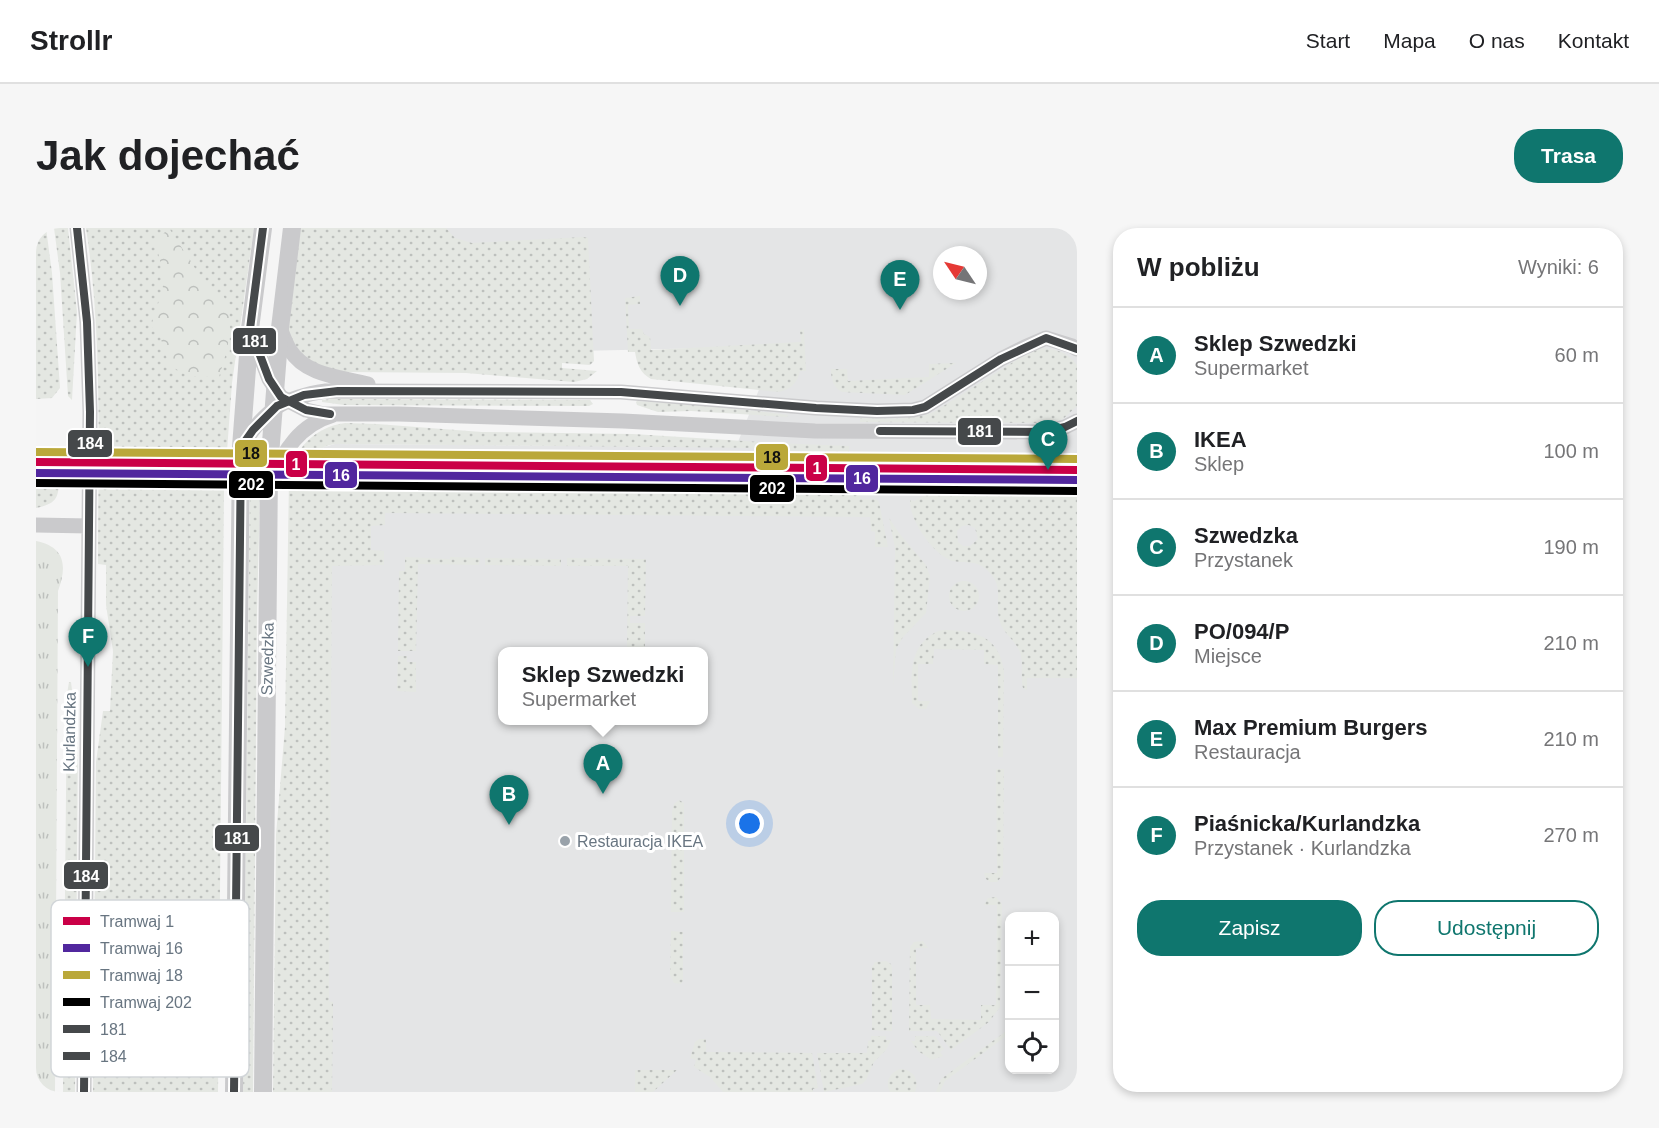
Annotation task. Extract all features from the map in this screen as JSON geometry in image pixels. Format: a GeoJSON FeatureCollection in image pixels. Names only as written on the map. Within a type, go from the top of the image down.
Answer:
{"type":"FeatureCollection","features":[{"type":"Feature","properties":{"kind":"street","name":"Kurlandzka"},"geometry":{"type":"LineString","coordinates":[[77,228],[89,356],[86,900]]}},
{"type":"Feature","properties":{"kind":"street","name":"Szwedzka"},"geometry":{"type":"LineString","coordinates":[[236,900],[241,447],[250,329],[263,228]]}},
{"type":"Feature","properties":{"kind":"street","name":"Szwedzka"},"geometry":{"type":"LineString","coordinates":[[263,1092],[269,484],[278,399],[280,328],[292,228]]}},
{"type":"Feature","properties":{"kind":"street"},"geometry":{"type":"LineString","coordinates":[[280,328],[290,351],[304,366],[316,372],[394,390]]}},
{"type":"Feature","properties":{"kind":"street"},"geometry":{"type":"LineString","coordinates":[[250,329],[278,399],[316,412],[623,421],[815,431],[1045,432],[1077,421]]}},
{"type":"Feature","properties":{"kind":"street"},"geometry":{"type":"LineString","coordinates":[[241,447],[251,430],[278,399],[326,390],[621,392],[816,408],[913,410],[925,407],[1000,359],[1046,339],[1077,349]]}},
{"type":"Feature","properties":{"kind":"street"},"geometry":{"type":"LineString","coordinates":[[269,484],[286,450],[300,433],[324,418],[346,413]]}},
{"type":"Feature","properties":{"kind":"street"},"geometry":{"type":"LineString","coordinates":[[36,525],[89,526]]}},
{"type":"Feature","properties":{"kind":"street","name":"Kurlandzka"},"geometry":{"type":"LineString","coordinates":[[84,1077],[84,1092]]}},
{"type":"Feature","properties":{"kind":"street","name":"Szwedzka"},"geometry":{"type":"LineString","coordinates":[[234,1077],[234,1092]]}},
{"type":"Feature","properties":{"kind":"shaded area"},"geometry":{"type":"Polygon","coordinates":[[[368,228],[1077,228],[1077,1092],[323,1092],[309,472],[313,456],[321,448],[335,444],[736,447],[760,387],[757,347],[577,351],[368,228]]]}},
{"type":"Feature","properties":{"kind":"green space"},"geometry":{"type":"Polygon","coordinates":[[[36,228],[46,228],[52,273],[60,388],[52,398],[36,399],[36,228]]]}},
{"type":"Feature","properties":{"kind":"green space"},"geometry":{"type":"Polygon","coordinates":[[[54,228],[68,228],[77,312],[72,400],[68,396],[60,273],[54,228]]]}},
{"type":"Feature","properties":{"kind":"green space"},"geometry":{"type":"Polygon","coordinates":[[[86,228],[254,228],[232,383],[224,492],[220,900],[95,900],[96,762],[103,711],[110,711],[113,651],[106,605],[106,565],[98,564],[97,354],[86,228]]]}},
{"type":"Feature","properties":{"kind":"green space"},"geometry":{"type":"Polygon","coordinates":[[[169,228],[211,293],[223,295],[227,305],[229,336],[219,377],[188,376],[169,365],[160,336],[151,326],[163,288],[160,260],[155,242],[169,228]]]}},
{"type":"Feature","properties":{"kind":"green space"},"geometry":{"type":"Polygon","coordinates":[[[299,228],[446,228],[455,238],[472,243],[588,238],[594,361],[590,365],[562,363],[562,368],[597,371],[587,379],[574,382],[466,373],[345,372],[309,363],[290,338],[287,321],[299,228]]]}},
{"type":"Feature","properties":{"kind":"green space"},"geometry":{"type":"Polygon","coordinates":[[[640,296],[640,304],[628,305],[629,329],[642,329],[644,334],[650,337],[651,350],[801,342],[800,330],[804,329],[806,371],[800,371],[792,386],[778,392],[651,379],[640,368],[635,352],[628,352],[625,298],[640,296]]]}},
{"type":"Feature","properties":{"kind":"green space"},"geometry":{"type":"Polygon","coordinates":[[[1041,348],[1061,352],[1077,365],[1077,406],[1063,419],[1049,423],[860,422],[860,418],[907,418],[934,412],[1018,359],[1041,348]]]}},
{"type":"Feature","properties":{"kind":"green space"},"geometry":{"type":"Polygon","coordinates":[[[956,363],[905,395],[842,392],[835,385],[831,373],[831,369],[847,369],[848,381],[929,377],[929,364],[956,363]]]}},
{"type":"Feature","properties":{"kind":"green space"},"geometry":{"type":"Polygon","coordinates":[[[322,400],[590,400],[593,404],[589,406],[344,405],[322,402],[322,400]]]}},
{"type":"Feature","properties":{"kind":"green space"},"geometry":{"type":"Polygon","coordinates":[[[637,401],[715,406],[788,415],[787,417],[691,411],[658,412],[637,405],[637,401]]]}},
{"type":"Feature","properties":{"kind":"green space"},"geometry":{"type":"Polygon","coordinates":[[[345,423],[482,432],[633,434],[849,446],[849,452],[775,452],[775,448],[336,444],[317,452],[309,471],[775,475],[775,472],[857,473],[861,499],[876,499],[879,502],[888,547],[875,547],[875,532],[871,531],[870,517],[385,513],[385,525],[371,526],[371,550],[384,551],[384,565],[332,566],[329,1001],[333,1002],[332,1092],[273,1092],[276,835],[285,727],[289,479],[295,458],[307,441],[324,429],[345,423]]]}},
{"type":"Feature","properties":{"kind":"green space"},"geometry":{"type":"Polygon","coordinates":[[[259,449],[261,453],[257,613],[253,1092],[243,1092],[243,1077],[249,1077],[249,900],[245,900],[250,482],[256,450],[259,449]]]}},
{"type":"Feature","properties":{"kind":"green space"},"geometry":{"type":"Polygon","coordinates":[[[53,480],[59,480],[55,500],[48,505],[36,508],[36,484],[53,484],[53,480]]]}},
{"type":"Feature","properties":{"kind":"green space"},"geometry":{"type":"Polygon","coordinates":[[[939,488],[1077,490],[1077,678],[1027,678],[1027,690],[1023,688],[1020,652],[1004,630],[998,616],[998,591],[995,580],[982,566],[953,561],[938,552],[918,527],[910,500],[914,501],[939,488]],[[969,525],[962,526],[957,531],[958,542],[963,546],[970,546],[978,539],[975,528],[969,525]]]}},
{"type":"Feature","properties":{"kind":"green space"},"geometry":{"type":"Polygon","coordinates":[[[889,518],[926,565],[930,576],[926,613],[903,637],[896,649],[893,687],[895,548],[889,518]]]}},
{"type":"Feature","properties":{"kind":"green space"},"geometry":{"type":"Polygon","coordinates":[[[36,541],[46,544],[59,553],[62,559],[63,574],[58,591],[56,900],[51,900],[51,1077],[55,1077],[55,1092],[36,1092],[36,541]]]}},
{"type":"Feature","properties":{"kind":"green space"},"geometry":{"type":"Polygon","coordinates":[[[405,557],[480,558],[479,565],[418,564],[416,651],[398,651],[399,571],[405,571],[405,557]]]}},
{"type":"Feature","properties":{"kind":"green space"},"geometry":{"type":"Polygon","coordinates":[[[485,558],[561,559],[561,566],[485,565],[485,558]]]}},
{"type":"Feature","properties":{"kind":"green space"},"geometry":{"type":"Polygon","coordinates":[[[567,558],[646,559],[645,616],[630,616],[630,623],[645,623],[645,647],[627,647],[628,566],[567,566],[567,558]]]}},
{"type":"Feature","properties":{"kind":"green space"},"geometry":{"type":"Polygon","coordinates":[[[964,581],[975,585],[979,596],[975,607],[964,611],[953,607],[949,596],[953,585],[964,581]]]}},
{"type":"Feature","properties":{"kind":"green space"},"geometry":{"type":"Polygon","coordinates":[[[945,630],[984,637],[991,642],[1001,658],[1004,670],[1003,757],[998,757],[998,665],[984,664],[984,650],[934,649],[933,664],[918,664],[918,701],[930,701],[926,709],[919,709],[912,703],[912,668],[917,652],[927,638],[937,631],[945,630]]]}},
{"type":"Feature","properties":{"kind":"green space"},"geometry":{"type":"Polygon","coordinates":[[[398,656],[407,656],[407,662],[416,662],[416,692],[397,691],[398,656]]]}},
{"type":"Feature","properties":{"kind":"green space"},"geometry":{"type":"Polygon","coordinates":[[[69,682],[71,682],[78,740],[77,900],[65,900],[69,682]]]}},
{"type":"Feature","properties":{"kind":"green space"},"geometry":{"type":"Polygon","coordinates":[[[996,769],[1004,769],[1003,875],[997,882],[990,882],[984,873],[997,873],[996,769]]]}},
{"type":"Feature","properties":{"kind":"green space"},"geometry":{"type":"Polygon","coordinates":[[[679,800],[684,803],[684,912],[671,912],[672,811],[674,804],[679,800]]]}},
{"type":"Feature","properties":{"kind":"green space"},"geometry":{"type":"Polygon","coordinates":[[[996,897],[1002,904],[1000,1007],[989,1022],[951,1050],[937,1031],[909,1031],[910,947],[914,942],[923,941],[928,948],[916,948],[916,1005],[930,1005],[931,1019],[981,1020],[981,1005],[996,1005],[997,905],[984,905],[988,898],[996,897]]]}},
{"type":"Feature","properties":{"kind":"green space"},"geometry":{"type":"Polygon","coordinates":[[[671,931],[683,932],[683,981],[681,984],[674,983],[670,975],[671,931]]]}},
{"type":"Feature","properties":{"kind":"green space"},"geometry":{"type":"Polygon","coordinates":[[[886,961],[891,964],[892,968],[892,1031],[872,1030],[872,967],[875,962],[886,961]]]}},
{"type":"Feature","properties":{"kind":"green space"},"geometry":{"type":"Polygon","coordinates":[[[1005,1032],[1005,1037],[945,1081],[940,1092],[936,1092],[941,1079],[1005,1032]]]}},
{"type":"Feature","properties":{"kind":"green space"},"geometry":{"type":"Polygon","coordinates":[[[871,1036],[886,1036],[886,1040],[891,1040],[886,1050],[874,1062],[866,1080],[862,1084],[824,1092],[817,1053],[867,1053],[871,1036]]]}},
{"type":"Feature","properties":{"kind":"green space"},"geometry":{"type":"Polygon","coordinates":[[[915,1036],[935,1036],[944,1049],[940,1052],[943,1056],[932,1060],[918,1051],[911,1041],[915,1041],[915,1036]]]}},
{"type":"Feature","properties":{"kind":"green space"},"geometry":{"type":"Polygon","coordinates":[[[699,1039],[706,1039],[706,1052],[812,1053],[818,1088],[813,1089],[813,1092],[723,1092],[710,1077],[694,1067],[696,1060],[690,1058],[695,1042],[699,1039]]]}},
{"type":"Feature","properties":{"kind":"green space"},"geometry":{"type":"Polygon","coordinates":[[[899,1069],[912,1073],[917,1083],[915,1092],[890,1092],[889,1079],[899,1069]]]}},
{"type":"Feature","properties":{"kind":"green space"},"geometry":{"type":"Polygon","coordinates":[[[635,1070],[677,1070],[653,1092],[635,1092],[635,1070]]]}},
{"type":"Feature","properties":{"kind":"green space"},"geometry":{"type":"Polygon","coordinates":[[[63,1077],[75,1077],[75,1092],[63,1092],[63,1077]]]}},
{"type":"Feature","properties":{"kind":"green space"},"geometry":{"type":"Polygon","coordinates":[[[93,1077],[218,1077],[218,1092],[93,1092],[93,1077]]]}},
{"type":"Feature","properties":{"kind":"tram line","name":"18"},"geometry":{"type":"LineString","coordinates":[[36,452],[1077,459]]}},
{"type":"Feature","properties":{"kind":"tram line","name":"1"},"geometry":{"type":"LineString","coordinates":[[36,462],[1077,470]]}},
{"type":"Feature","properties":{"kind":"tram line","name":"16"},"geometry":{"type":"LineString","coordinates":[[36,473],[1077,480]]}},
{"type":"Feature","properties":{"kind":"tram line","name":"202"},"geometry":{"type":"LineString","coordinates":[[36,483],[1077,491]]}},
{"type":"Feature","properties":{"kind":"transit line","name":"184"},"geometry":{"type":"LineString","coordinates":[[77,228],[87,322],[90,412],[86,900]]}},
{"type":"Feature","properties":{"kind":"transit line","name":"181"},"geometry":{"type":"LineString","coordinates":[[263,228],[250,329],[269,379],[281,397],[306,410],[330,414]]}},
{"type":"Feature","properties":{"kind":"transit line","name":"181"},"geometry":{"type":"LineString","coordinates":[[236,900],[241,447],[253,430],[277,406],[304,395],[338,391],[621,392],[816,408],[913,410],[925,407],[1001,359],[1046,338],[1077,349]]}},
{"type":"Feature","properties":{"kind":"transit line","name":"181"},"geometry":{"type":"LineString","coordinates":[[880,431],[1045,432],[1077,421]]}},
{"type":"Feature","properties":{"kind":"transit line","name":"184"},"geometry":{"type":"LineString","coordinates":[[84,1077],[84,1092]]}},
{"type":"Feature","properties":{"kind":"transit line","name":"181"},"geometry":{"type":"LineString","coordinates":[[234,1077],[234,1092]]}},
{"type":"Feature","properties":{"kind":"place","name":"PO/094/P"},"geometry":{"type":"Point","coordinates":[680,306]}},
{"type":"Feature","properties":{"kind":"place","name":"Max Premium Burgers"},"geometry":{"type":"Point","coordinates":[900,310]}},
{"type":"Feature","properties":{"kind":"place","name":"Szwedzka"},"geometry":{"type":"Point","coordinates":[1048,470]}},
{"type":"Feature","properties":{"kind":"place","name":"Piaśnicka/Kurlandzka"},"geometry":{"type":"Point","coordinates":[88,667]}},
{"type":"Feature","properties":{"kind":"place","name":"Sklep Szwedzki"},"geometry":{"type":"Point","coordinates":[603,794]}},
{"type":"Feature","properties":{"kind":"place","name":"IKEA"},"geometry":{"type":"Point","coordinates":[509,825]}},
{"type":"Feature","properties":{"kind":"place","name":"Restauracja IKEA"},"geometry":{"type":"Point","coordinates":[565,841]}}]}
